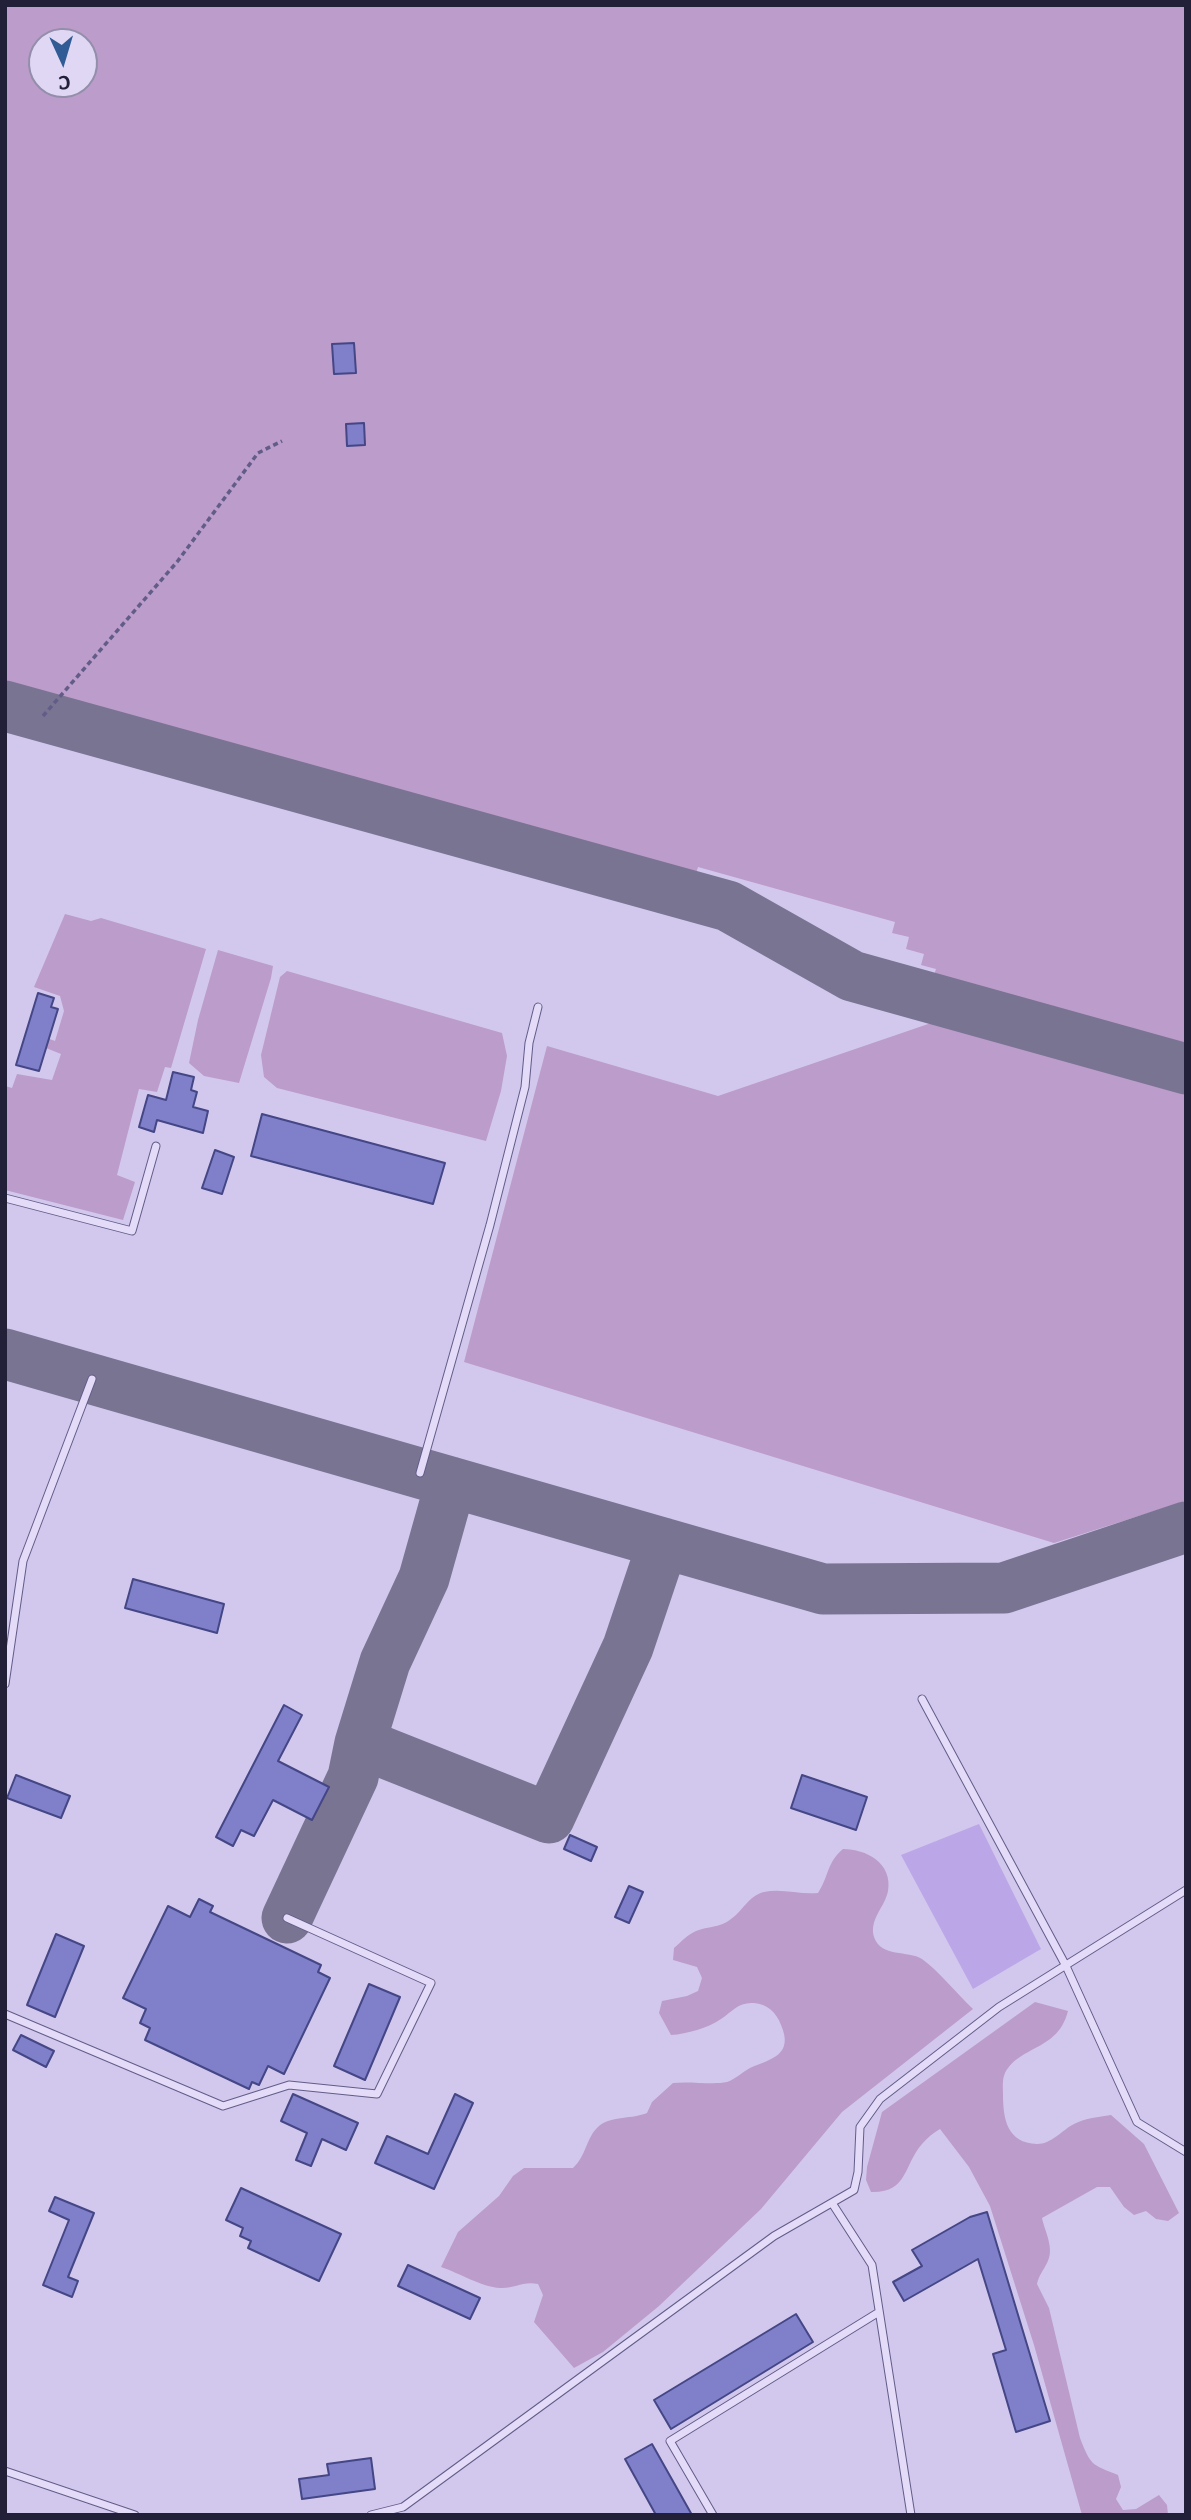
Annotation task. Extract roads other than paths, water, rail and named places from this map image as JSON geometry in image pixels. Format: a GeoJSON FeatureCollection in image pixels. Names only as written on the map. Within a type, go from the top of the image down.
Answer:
{"type":"FeatureCollection","features":[{"type":"Feature","properties":{"kind":"lane"},"geometry":{"type":"LineString","coordinates":[[420,1473],[526,1087],[529,1043],[538,1007]]}},
{"type":"Feature","properties":{"kind":"lane"},"geometry":{"type":"LineString","coordinates":[[5,1198],[132,1231],[156,1146]]}},
{"type":"Feature","properties":{"kind":"lane"},"geometry":{"type":"LineString","coordinates":[[5,1684],[23,1561],[92,1379]]}},
{"type":"Feature","properties":{"kind":"lane"},"geometry":{"type":"LineString","coordinates":[[922,1699],[1066,1966],[1137,2122],[1186,2152]]}},
{"type":"Feature","properties":{"kind":"lane"},"geometry":{"type":"LineString","coordinates":[[371,2515],[403,2507],[774,2236],[854,2190],[858,2172],[860,2127],[880,2099],[999,2007],[1186,1890]]}},
{"type":"Feature","properties":{"kind":"lane"},"geometry":{"type":"LineString","coordinates":[[5,2014],[223,2106],[289,2085],[377,2094],[431,1983],[287,1918]]}},
{"type":"Feature","properties":{"kind":"lane"},"geometry":{"type":"LineString","coordinates":[[832,2203],[872,2265],[911,2515]]}},
{"type":"Feature","properties":{"kind":"lane"},"geometry":{"type":"LineString","coordinates":[[713,2515],[670,2441],[879,2312]]}},
{"type":"Feature","properties":{"kind":"lane"},"geometry":{"type":"LineString","coordinates":[[5,2471],[135,2515]]}}]}
